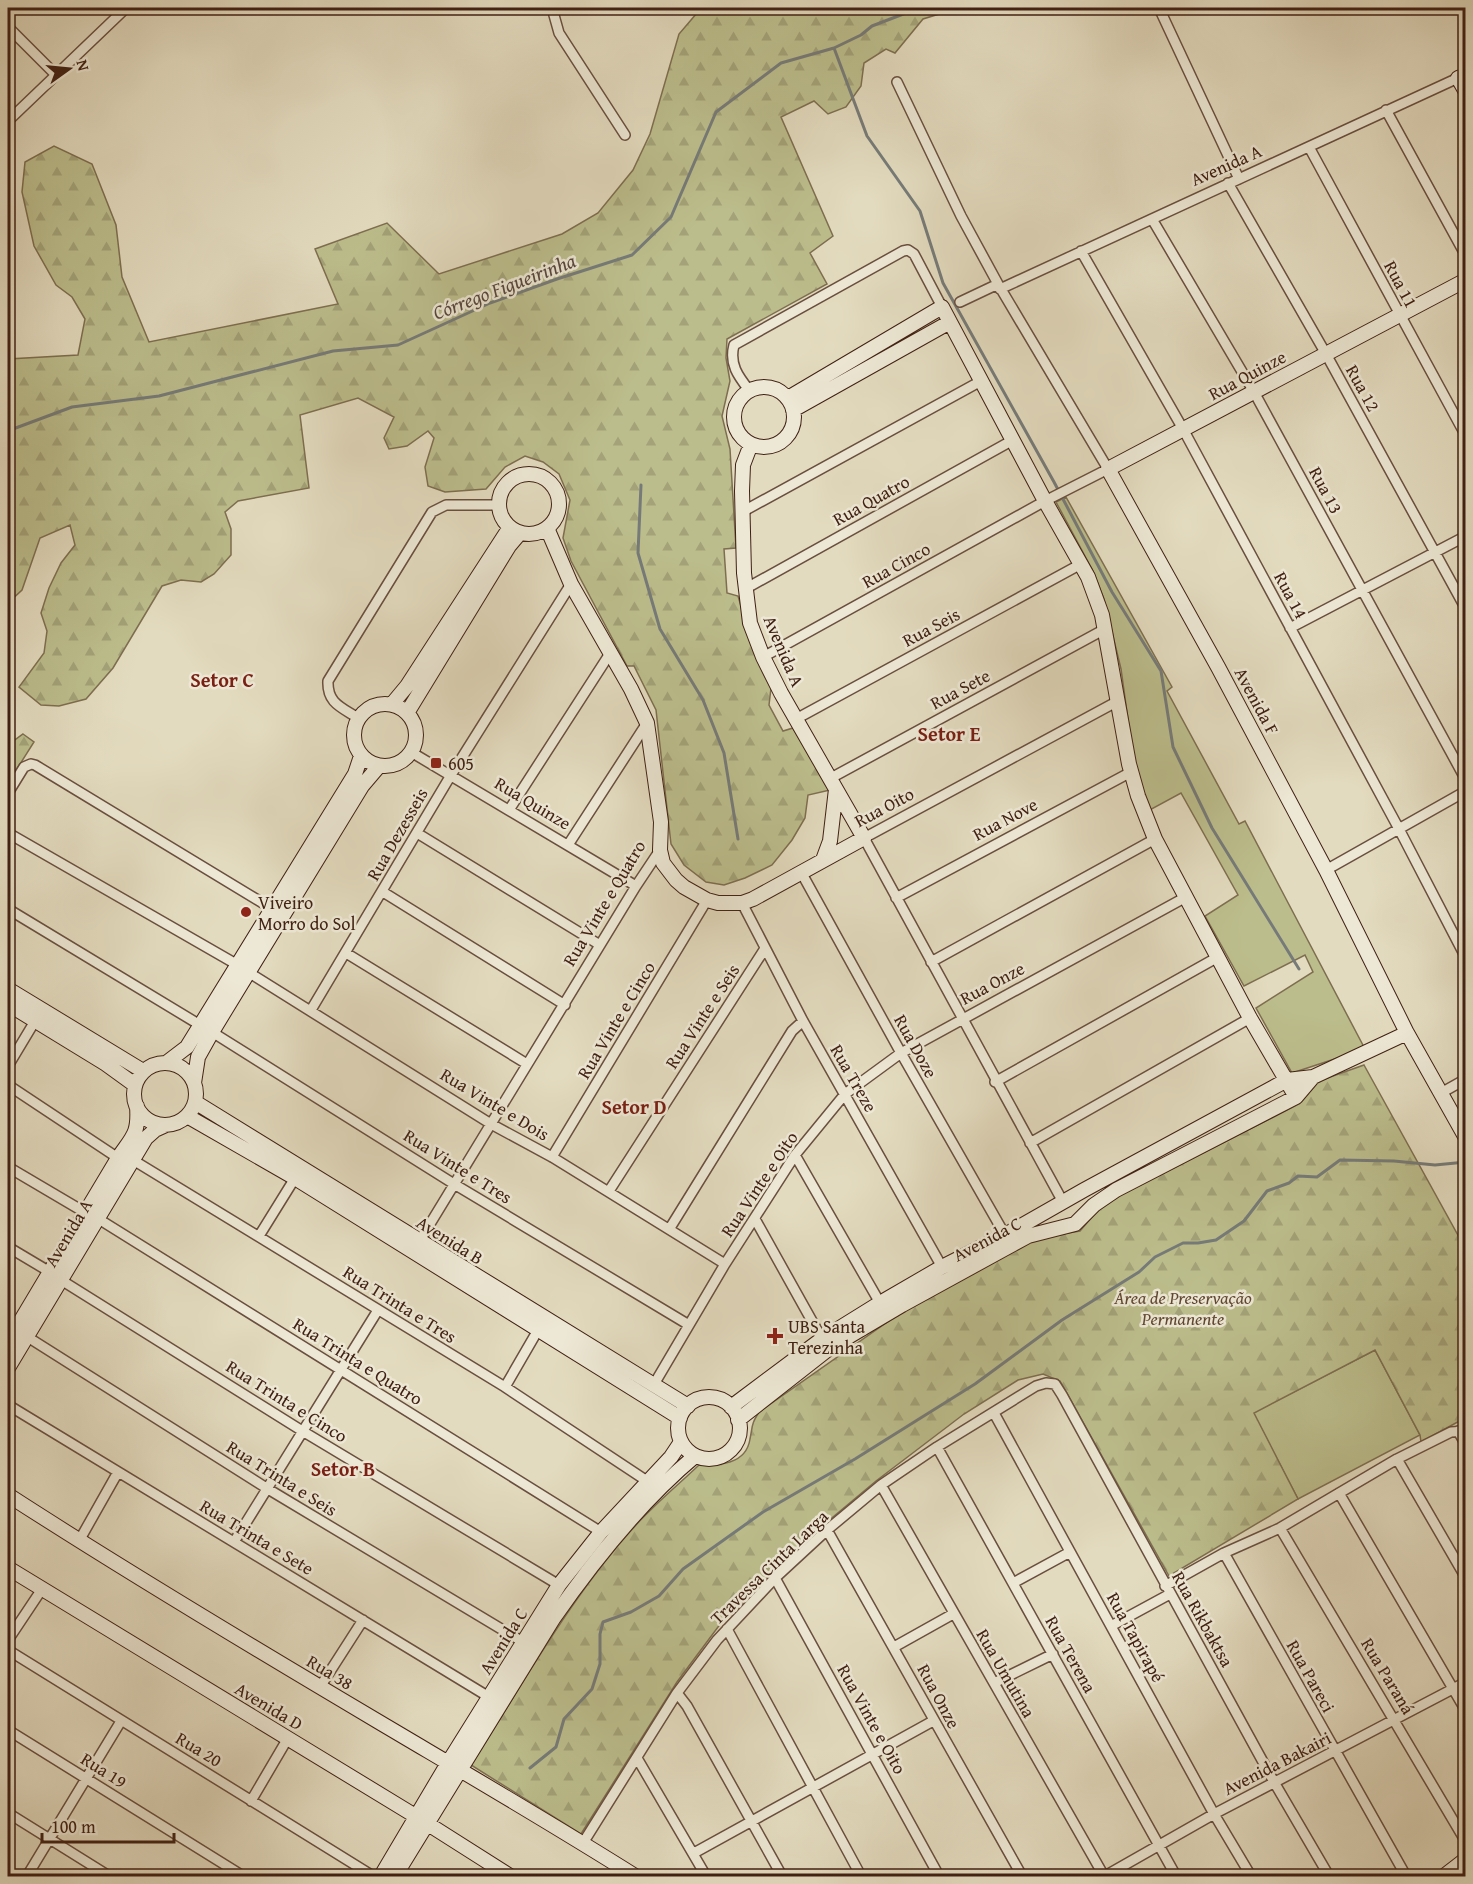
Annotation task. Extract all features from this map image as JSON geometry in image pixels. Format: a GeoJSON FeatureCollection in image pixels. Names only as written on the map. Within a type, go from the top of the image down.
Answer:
{"type":"FeatureCollection","features":[{"type":"Feature","properties":{"kind":"street"},"geometry":{"type":"LineString","coordinates":[[8,121],[126,8]]}},
{"type":"Feature","properties":{"kind":"street"},"geometry":{"type":"LineString","coordinates":[[552,8],[559,33],[626,135]]}},
{"type":"Feature","properties":{"kind":"street"},"geometry":{"type":"LineString","coordinates":[[1159,8],[1239,179]]}},
{"type":"Feature","properties":{"kind":"street"},"geometry":{"type":"LineString","coordinates":[[8,27],[56,75]]}},
{"type":"Feature","properties":{"kind":"street"},"geometry":{"type":"LineString","coordinates":[[1462,76],[1466,92]]}},
{"type":"Feature","properties":{"kind":"street","name":"Avenida A"},"geometry":{"type":"LineString","coordinates":[[960,302],[1081,251],[1462,76]]}},
{"type":"Feature","properties":{"kind":"street","name":"Avenida F"},"geometry":{"type":"LineString","coordinates":[[897,82],[961,216],[999,286],[1108,469],[1218,667],[1326,870],[1407,1033],[1466,1138]]}},
{"type":"Feature","properties":{"kind":"street"},"geometry":{"type":"LineString","coordinates":[[1386,111],[1466,256]]}},
{"type":"Feature","properties":{"kind":"street","name":"Rua 11"},"geometry":{"type":"LineString","coordinates":[[1310,147],[1466,436]]}},
{"type":"Feature","properties":{"kind":"street","name":"Rua 12"},"geometry":{"type":"LineString","coordinates":[[1228,183],[1326,354],[1466,609]]}},
{"type":"Feature","properties":{"kind":"street","name":"Rua 13"},"geometry":{"type":"LineString","coordinates":[[1152,219],[1254,392],[1466,780]]}},
{"type":"Feature","properties":{"kind":"street"},"geometry":{"type":"LineString","coordinates":[[749,390],[736,374],[732,361],[734,345],[903,251],[908,250],[914,254],[1013,440],[1050,499],[1092,586],[1105,629],[1131,772],[1155,838],[1250,1018],[1296,1097],[1313,1077]]}},
{"type":"Feature","properties":{"kind":"street","name":"Rua 14"},"geometry":{"type":"LineString","coordinates":[[1081,251],[1183,429],[1466,958]]}},
{"type":"Feature","properties":{"kind":"street","name":"Rua Quinze"},"geometry":{"type":"LineString","coordinates":[[1050,499],[1466,280]]}},
{"type":"Feature","properties":{"kind":"street"},"geometry":{"type":"LineString","coordinates":[[790,404],[942,307]]}},
{"type":"Feature","properties":{"kind":"street"},"geometry":{"type":"LineString","coordinates":[[790,404],[950,322]]}},
{"type":"Feature","properties":{"kind":"street"},"geometry":{"type":"LineString","coordinates":[[742,512],[981,381]]}},
{"type":"Feature","properties":{"kind":"street"},"geometry":{"type":"LineString","coordinates":[[766,386],[782,392],[790,404],[794,420],[791,429],[786,437],[770,446],[760,447],[751,444],[743,438],[734,422],[736,404],[749,390],[766,386]]}},
{"type":"Feature","properties":{"kind":"street","name":"Rua Quatro"},"geometry":{"type":"LineString","coordinates":[[745,589],[1013,440]]}},
{"type":"Feature","properties":{"kind":"street","name":"Avenida A"},"geometry":{"type":"LineString","coordinates":[[751,444],[743,465],[742,512],[745,589],[750,623],[763,657],[864,838]]}},
{"type":"Feature","properties":{"kind":"street"},"geometry":{"type":"LineString","coordinates":[[531,474],[550,483],[558,501],[558,511],[547,528],[530,534],[515,530],[500,514],[500,495],[512,479],[531,474]]}},
{"type":"Feature","properties":{"kind":"street","name":"Rua Cinco"},"geometry":{"type":"LineString","coordinates":[[763,657],[1050,499]]}},
{"type":"Feature","properties":{"kind":"street"},"geometry":{"type":"LineString","coordinates":[[358,718],[330,698],[327,691],[328,681],[432,512],[446,505],[499,505]]}},
{"type":"Feature","properties":{"kind":"street","name":"Rua Vinte e Quatro"},"geometry":{"type":"LineString","coordinates":[[419,1242],[660,850],[661,822],[646,723],[631,690],[609,655],[571,584],[547,528]]}},
{"type":"Feature","properties":{"kind":"street"},"geometry":{"type":"LineString","coordinates":[[392,704],[407,686],[515,530]]}},
{"type":"Feature","properties":{"kind":"street"},"geometry":{"type":"LineString","coordinates":[[407,713],[503,556],[515,530]]}},
{"type":"Feature","properties":{"kind":"street"},"geometry":{"type":"LineString","coordinates":[[1290,628],[1466,536]]}},
{"type":"Feature","properties":{"kind":"street","name":"Rua Seis"},"geometry":{"type":"LineString","coordinates":[[796,718],[1081,564]]}},
{"type":"Feature","properties":{"kind":"street","name":"Rua Dezesseis"},"geometry":{"type":"LineString","coordinates":[[311,1010],[451,775],[571,584]]}},
{"type":"Feature","properties":{"kind":"street","name":"Rua Sete"},"geometry":{"type":"LineString","coordinates":[[833,783],[1105,629]]}},
{"type":"Feature","properties":{"kind":"street"},"geometry":{"type":"LineString","coordinates":[[509,810],[609,655]]}},
{"type":"Feature","properties":{"kind":"street","name":"Rua Oito"},"geometry":{"type":"LineString","coordinates":[[660,850],[668,870],[684,887],[707,900],[718,903],[742,903],[1118,701]]}},
{"type":"Feature","properties":{"kind":"street"},"geometry":{"type":"LineString","coordinates":[[392,704],[407,713],[413,722],[416,732],[415,742],[411,752],[398,764],[379,766],[361,756],[353,737],[354,727],[358,718],[371,706],[392,704]]}},
{"type":"Feature","properties":{"kind":"street"},"geometry":{"type":"LineString","coordinates":[[568,845],[646,723]]}},
{"type":"Feature","properties":{"kind":"street","name":"Rua Quinze"},"geometry":{"type":"LineString","coordinates":[[411,752],[636,886]]}},
{"type":"Feature","properties":{"kind":"street"},"geometry":{"type":"LineString","coordinates":[[242,968],[271,908],[355,774],[361,756]]}},
{"type":"Feature","properties":{"kind":"street"},"geometry":{"type":"LineString","coordinates":[[8,793],[24,767],[35,765],[271,908]]}},
{"type":"Feature","properties":{"kind":"street"},"geometry":{"type":"LineString","coordinates":[[166,1063],[206,1028],[242,968],[362,786],[379,766]]}},
{"type":"Feature","properties":{"kind":"street","name":"Rua Nove"},"geometry":{"type":"LineString","coordinates":[[896,898],[1131,772]]}},
{"type":"Feature","properties":{"kind":"street"},"geometry":{"type":"LineString","coordinates":[[823,860],[830,841],[833,783]]}},
{"type":"Feature","properties":{"kind":"street"},"geometry":{"type":"LineString","coordinates":[[1326,870],[1466,791]]}},
{"type":"Feature","properties":{"kind":"street","name":"Rua Vinte e Dois"},"geometry":{"type":"LineString","coordinates":[[8,833],[242,968],[491,1124],[609,1191],[725,1264]]}},
{"type":"Feature","properties":{"kind":"street"},"geometry":{"type":"LineString","coordinates":[[417,833],[600,945]]}},
{"type":"Feature","properties":{"kind":"street","name":"Rua Onze"},"geometry":{"type":"LineString","coordinates":[[864,838],[963,1019],[1185,897]]}},
{"type":"Feature","properties":{"kind":"street"},"geometry":{"type":"LineString","coordinates":[[931,962],[1155,838]]}},
{"type":"Feature","properties":{"kind":"street","name":"Rua Doze"},"geometry":{"type":"LineString","coordinates":[[801,872],[1005,1235]]}},
{"type":"Feature","properties":{"kind":"street"},"geometry":{"type":"LineString","coordinates":[[383,892],[565,1005]]}},
{"type":"Feature","properties":{"kind":"street","name":"Rua Vinte e Cinco"},"geometry":{"type":"LineString","coordinates":[[552,1157],[707,900]]}},
{"type":"Feature","properties":{"kind":"street","name":"Rua Treze"},"geometry":{"type":"LineString","coordinates":[[742,903],[802,1021],[942,1267]]}},
{"type":"Feature","properties":{"kind":"street","name":"Rua Vinte e Tres"},"geometry":{"type":"LineString","coordinates":[[8,909],[206,1028],[454,1184],[689,1325]]}},
{"type":"Feature","properties":{"kind":"street","name":"Rua Vinte e Seis"},"geometry":{"type":"LineString","coordinates":[[609,1191],[764,950]]}},
{"type":"Feature","properties":{"kind":"street"},"geometry":{"type":"LineString","coordinates":[[346,953],[527,1064]]}},
{"type":"Feature","properties":{"kind":"street"},"geometry":{"type":"LineString","coordinates":[[995,1082],[1218,957]]}},
{"type":"Feature","properties":{"kind":"street"},"geometry":{"type":"LineString","coordinates":[[8,989],[143,1071]]}},
{"type":"Feature","properties":{"kind":"street"},"geometry":{"type":"LineString","coordinates":[[8,1004],[106,1064],[135,1085]]}},
{"type":"Feature","properties":{"kind":"street"},"geometry":{"type":"LineString","coordinates":[[1030,1143],[1250,1018]]}},
{"type":"Feature","properties":{"kind":"street"},"geometry":{"type":"LineString","coordinates":[[963,1019],[995,1082],[1062,1202]]}},
{"type":"Feature","properties":{"kind":"street","name":"Rua Vinte e Oito"},"geometry":{"type":"LineString","coordinates":[[653,1386],[725,1264],[795,1155],[845,1094],[901,1053],[963,1019]]}},
{"type":"Feature","properties":{"kind":"street"},"geometry":{"type":"LineString","coordinates":[[8,1066],[35,1021]]}},
{"type":"Feature","properties":{"kind":"street"},"geometry":{"type":"LineString","coordinates":[[670,1228],[792,1031],[802,1021]]}},
{"type":"Feature","properties":{"kind":"street"},"geometry":{"type":"LineString","coordinates":[[194,1083],[183,1069],[166,1063],[158,1063],[143,1071],[135,1085],[134,1100],[149,1120],[166,1125],[176,1123],[187,1116],[195,1102],[194,1083],[206,1028]]}},
{"type":"Feature","properties":{"kind":"street"},"geometry":{"type":"LineString","coordinates":[[1287,1080],[1313,1077],[1407,1033]]}},
{"type":"Feature","properties":{"kind":"street"},"geometry":{"type":"LineString","coordinates":[[1441,1093],[1466,1079]]}},
{"type":"Feature","properties":{"kind":"street","name":"Avenida C"},"geometry":{"type":"LineString","coordinates":[[731,1407],[822,1339],[880,1303],[1287,1080]]}},
{"type":"Feature","properties":{"kind":"street"},"geometry":{"type":"LineString","coordinates":[[8,1085],[118,1158]]}},
{"type":"Feature","properties":{"kind":"street","name":"Avenida C"},"geometry":{"type":"LineString","coordinates":[[738,1420],[831,1347],[892,1311],[1028,1236],[1075,1224],[1099,1201],[1116,1190],[1296,1097]]}},
{"type":"Feature","properties":{"kind":"street","name":"Avenida B"},"geometry":{"type":"LineString","coordinates":[[195,1102],[653,1386],[684,1412]]}},
{"type":"Feature","properties":{"kind":"street","name":"Avenida A"},"geometry":{"type":"LineString","coordinates":[[92,1216],[118,1158],[136,1132],[137,1106]]}},
{"type":"Feature","properties":{"kind":"street","name":"Avenida B"},"geometry":{"type":"LineString","coordinates":[[187,1116],[295,1178],[538,1330],[684,1412]]}},
{"type":"Feature","properties":{"kind":"street","name":"Avenida A"},"geometry":{"type":"LineString","coordinates":[[8,1368],[14,1334],[56,1276],[92,1216],[133,1160],[146,1138],[155,1130],[166,1125]]}},
{"type":"Feature","properties":{"kind":"street"},"geometry":{"type":"LineString","coordinates":[[795,1155],[880,1303]]}},
{"type":"Feature","properties":{"kind":"street","name":"Rua Trinta e Tres"},"geometry":{"type":"LineString","coordinates":[[133,1160],[505,1387],[647,1481]]}},
{"type":"Feature","properties":{"kind":"street","name":"Rua Trinta e Quatro"},"geometry":{"type":"LineString","coordinates":[[8,1167],[92,1216],[601,1532]]}},
{"type":"Feature","properties":{"kind":"street"},"geometry":{"type":"LineString","coordinates":[[259,1236],[295,1178]]}},
{"type":"Feature","properties":{"kind":"street"},"geometry":{"type":"LineString","coordinates":[[1061,1228],[1051,1223],[1049,1214],[1062,1202],[1081,1199],[1088,1212]]}},
{"type":"Feature","properties":{"kind":"street"},"geometry":{"type":"LineString","coordinates":[[755,1219],[822,1339]]}},
{"type":"Feature","properties":{"kind":"street","name":"Rua Trinta e Cinco"},"geometry":{"type":"LineString","coordinates":[[8,1247],[304,1432],[559,1585]]}},
{"type":"Feature","properties":{"kind":"street"},"geometry":{"type":"LineString","coordinates":[[234,1542],[378,1310]]}},
{"type":"Feature","properties":{"kind":"street"},"geometry":{"type":"LineString","coordinates":[[505,1387],[538,1330]]}},
{"type":"Feature","properties":{"kind":"street","name":"Rua Trinta e Seis"},"geometry":{"type":"LineString","coordinates":[[14,1334],[268,1490],[523,1642]]}},
{"type":"Feature","properties":{"kind":"street","name":"Travessa Cinta Larga"},"geometry":{"type":"LineString","coordinates":[[583,1843],[677,1693],[727,1629],[775,1578],[881,1485],[937,1447],[1036,1386],[1046,1383]]}},
{"type":"Feature","properties":{"kind":"street","name":"Rua Rikbaktsa"},"geometry":{"type":"LineString","coordinates":[[1046,1383],[1055,1384],[1062,1395],[1274,1782],[1329,1876]]}},
{"type":"Feature","properties":{"kind":"street"},"geometry":{"type":"LineString","coordinates":[[713,1397],[723,1400],[731,1407],[738,1420],[740,1434],[731,1451],[714,1459],[695,1456],[681,1442],[678,1430],[684,1412],[702,1398],[713,1397]]}},
{"type":"Feature","properties":{"kind":"street","name":"Rua Trinta e Sete"},"geometry":{"type":"LineString","coordinates":[[8,1405],[489,1697]]}},
{"type":"Feature","properties":{"kind":"street","name":"Rua Tapirapé"},"geometry":{"type":"LineString","coordinates":[[994,1413],[1214,1814],[1251,1876]]}},
{"type":"Feature","properties":{"kind":"street"},"geometry":{"type":"LineString","coordinates":[[1111,1626],[1224,1553],[1280,1528],[1397,1459],[1442,1436],[1462,1431],[1466,1445]]}},
{"type":"Feature","properties":{"kind":"street","name":"Avenida C"},"geometry":{"type":"LineString","coordinates":[[454,1767],[489,1697],[559,1585],[601,1532],[671,1456],[681,1442]]}},
{"type":"Feature","properties":{"kind":"street","name":"Rua Terena"},"geometry":{"type":"LineString","coordinates":[[937,1447],[1176,1876]]}},
{"type":"Feature","properties":{"kind":"street","name":"Avenida C"},"geometry":{"type":"LineString","coordinates":[[395,1876],[422,1821],[454,1767],[578,1583],[600,1554],[650,1498],[695,1456]]}},
{"type":"Feature","properties":{"kind":"street"},"geometry":{"type":"LineString","coordinates":[[1397,1459],[1466,1578]]}},
{"type":"Feature","properties":{"kind":"street"},"geometry":{"type":"LineString","coordinates":[[79,1541],[118,1472]]}},
{"type":"Feature","properties":{"kind":"street","name":"Rua Umutina"},"geometry":{"type":"LineString","coordinates":[[881,1485],[1104,1876]]}},
{"type":"Feature","properties":{"kind":"street"},"geometry":{"type":"LineString","coordinates":[[1339,1493],[1466,1711]]}},
{"type":"Feature","properties":{"kind":"street","name":"Rua 38"},"geometry":{"type":"LineString","coordinates":[[8,1495],[79,1541],[635,1876]]}},
{"type":"Feature","properties":{"kind":"street","name":"Rua Paraná"},"geometry":{"type":"LineString","coordinates":[[1280,1528],[1466,1842]]}},
{"type":"Feature","properties":{"kind":"street","name":"Rua Onze"},"geometry":{"type":"LineString","coordinates":[[827,1530],[1022,1876]]}},
{"type":"Feature","properties":{"kind":"street"},"geometry":{"type":"LineString","coordinates":[[1013,1583],[1070,1552]]}},
{"type":"Feature","properties":{"kind":"street","name":"Rua Pareci"},"geometry":{"type":"LineString","coordinates":[[1224,1553],[1406,1876]]}},
{"type":"Feature","properties":{"kind":"street","name":"Avenida D"},"geometry":{"type":"LineString","coordinates":[[8,1568],[510,1876]]}},
{"type":"Feature","properties":{"kind":"street","name":"Rua Vinte e Oito"},"geometry":{"type":"LineString","coordinates":[[775,1578],[939,1876]]}},
{"type":"Feature","properties":{"kind":"street"},"geometry":{"type":"LineString","coordinates":[[8,1640],[42,1589]]}},
{"type":"Feature","properties":{"kind":"street"},"geometry":{"type":"LineString","coordinates":[[894,1647],[953,1614]]}},
{"type":"Feature","properties":{"kind":"street"},"geometry":{"type":"LineString","coordinates":[[320,1687],[363,1620]]}},
{"type":"Feature","properties":{"kind":"street"},"geometry":{"type":"LineString","coordinates":[[727,1629],[861,1876]]}},
{"type":"Feature","properties":{"kind":"street","name":"Rua 20"},"geometry":{"type":"LineString","coordinates":[[8,1650],[373,1876]]}},
{"type":"Feature","properties":{"kind":"street"},"geometry":{"type":"LineString","coordinates":[[994,1683],[1053,1654]]}},
{"type":"Feature","properties":{"kind":"street","name":"Avenida Bakairi"},"geometry":{"type":"LineString","coordinates":[[1104,1876],[1214,1814],[1466,1682]]}},
{"type":"Feature","properties":{"kind":"street"},"geometry":{"type":"LineString","coordinates":[[677,1693],[687,1706],[782,1876]]}},
{"type":"Feature","properties":{"kind":"street"},"geometry":{"type":"LineString","coordinates":[[27,1876],[121,1721]]}},
{"type":"Feature","properties":{"kind":"street"},"geometry":{"type":"LineString","coordinates":[[694,1853],[933,1721]]}},
{"type":"Feature","properties":{"kind":"street","name":"Rua 19"},"geometry":{"type":"LineString","coordinates":[[8,1730],[243,1876]]}},
{"type":"Feature","properties":{"kind":"street"},"geometry":{"type":"LineString","coordinates":[[251,1801],[288,1738]]}},
{"type":"Feature","properties":{"kind":"street"},"geometry":{"type":"LineString","coordinates":[[637,1758],[706,1876]]}},
{"type":"Feature","properties":{"kind":"street"},"geometry":{"type":"LineString","coordinates":[[8,1813],[109,1876]]}},
{"type":"Feature","properties":{"kind":"street","name":"Avenida C"},"geometry":{"type":"LineString","coordinates":[[381,1876],[422,1821]]}},
{"type":"Feature","properties":{"kind":"street"},"geometry":{"type":"LineString","coordinates":[[1444,1876],[1466,1859]]}},
{"type":"Feature","properties":{"kind":"green space"},"geometry":{"type":"Polygon","coordinates":[[[718,8],[959,8],[923,19],[895,53],[886,49],[864,63],[861,86],[846,107],[828,114],[814,101],[781,117],[833,236],[810,253],[827,284],[727,339],[726,358],[730,381],[722,416],[730,449],[736,548],[724,549],[727,593],[738,596],[755,654],[771,688],[769,705],[783,731],[793,728],[830,790],[808,795],[805,818],[792,840],[772,865],[724,885],[706,882],[684,865],[671,844],[656,710],[634,666],[627,666],[571,561],[563,538],[570,500],[559,474],[543,462],[525,456],[505,467],[486,489],[445,492],[428,486],[425,467],[434,438],[428,431],[407,446],[389,449],[384,438],[394,417],[358,398],[300,415],[309,488],[238,501],[225,512],[231,529],[231,555],[214,574],[201,582],[181,580],[162,586],[113,668],[86,699],[59,706],[41,705],[19,687],[44,653],[47,631],[41,613],[49,588],[61,563],[75,545],[70,525],[40,538],[22,590],[8,603],[8,359],[78,355],[85,319],[72,297],[56,285],[34,246],[22,192],[25,162],[54,146],[92,164],[116,225],[122,277],[149,342],[338,304],[315,249],[387,223],[439,274],[562,234],[598,213],[633,170],[650,134],[679,34],[697,13],[718,8]]]}},
{"type":"Feature","properties":{"kind":"green space"},"geometry":{"type":"Polygon","coordinates":[[[1066,497],[1172,687],[1167,691],[1239,824],[1245,821],[1365,1049],[1292,1073],[1256,1008],[1313,972],[1305,955],[1244,986],[1205,916],[1238,895],[1181,793],[1148,811],[1135,770],[1121,669],[1104,599],[1093,571],[1056,502],[1066,497]]]}},
{"type":"Feature","properties":{"kind":"green space"},"geometry":{"type":"Polygon","coordinates":[[[23,734],[34,742],[8,783],[8,745],[23,734]]]}},
{"type":"Feature","properties":{"kind":"green space","name":"Área de Preservação Permanente"},"geometry":{"type":"Polygon","coordinates":[[[1364,1065],[1465,1248],[1465,1418],[1421,1442],[1420,1435],[1375,1350],[1254,1413],[1298,1499],[1169,1576],[1060,1381],[1043,1374],[1018,1380],[964,1414],[876,1481],[802,1543],[718,1627],[677,1682],[581,1834],[471,1765],[549,1641],[612,1552],[643,1517],[699,1465],[723,1464],[743,1454],[759,1412],[906,1309],[1037,1238],[1080,1231],[1103,1204],[1299,1104],[1316,1082],[1364,1065]]]}},
{"type":"Feature","properties":{"kind":"green space"},"geometry":{"type":"Polygon","coordinates":[[[1375,1350],[1420,1435],[1298,1499],[1253,1413],[1375,1350]]]}},
{"type":"Feature","properties":{"kind":"waterway","name":"Córrego Figueirinha"},"geometry":{"type":"LineString","coordinates":[[8,434],[13,429],[72,407],[159,396],[333,351],[398,345],[490,303],[632,255],[671,217],[716,112],[781,63],[834,48],[861,35],[872,26],[906,13],[912,8]]}},
{"type":"Feature","properties":{"kind":"waterway"},"geometry":{"type":"LineString","coordinates":[[834,48],[867,136],[920,211],[943,283],[1054,482],[1112,592],[1161,671],[1173,747],[1212,828],[1299,969]]}},
{"type":"Feature","properties":{"kind":"waterway"},"geometry":{"type":"LineString","coordinates":[[641,485],[638,553],[660,629],[703,700],[724,753],[738,839]]}},
{"type":"Feature","properties":{"kind":"waterway"},"geometry":{"type":"LineString","coordinates":[[530,1768],[556,1747],[564,1719],[592,1689],[600,1664],[600,1634],[603,1622],[631,1612],[659,1596],[683,1569],[763,1512],[855,1459],[975,1384],[1062,1320],[1139,1272],[1155,1257],[1183,1243],[1216,1240],[1244,1221],[1267,1191],[1289,1183],[1298,1176],[1317,1177],[1340,1160],[1394,1161],[1435,1165],[1466,1162]]}},
{"type":"Feature","properties":{"kind":"place","name":"605"},"geometry":{"type":"Point","coordinates":[436,763]}},
{"type":"Feature","properties":{"kind":"place","name":"Viveiro Morro do Sol"},"geometry":{"type":"Point","coordinates":[246,912]}},
{"type":"Feature","properties":{"kind":"place","name":"UBS Santa Terezinha"},"geometry":{"type":"Point","coordinates":[775,1336]}},
{"type":"Feature","properties":{"kind":"district","name":"Setor C"},"geometry":{"type":"Point","coordinates":[222,679]}},
{"type":"Feature","properties":{"kind":"district","name":"Setor E"},"geometry":{"type":"Point","coordinates":[949,733]}},
{"type":"Feature","properties":{"kind":"district","name":"Setor D"},"geometry":{"type":"Point","coordinates":[634,1106]}},
{"type":"Feature","properties":{"kind":"district","name":"Setor B"},"geometry":{"type":"Point","coordinates":[343,1468]}}]}
